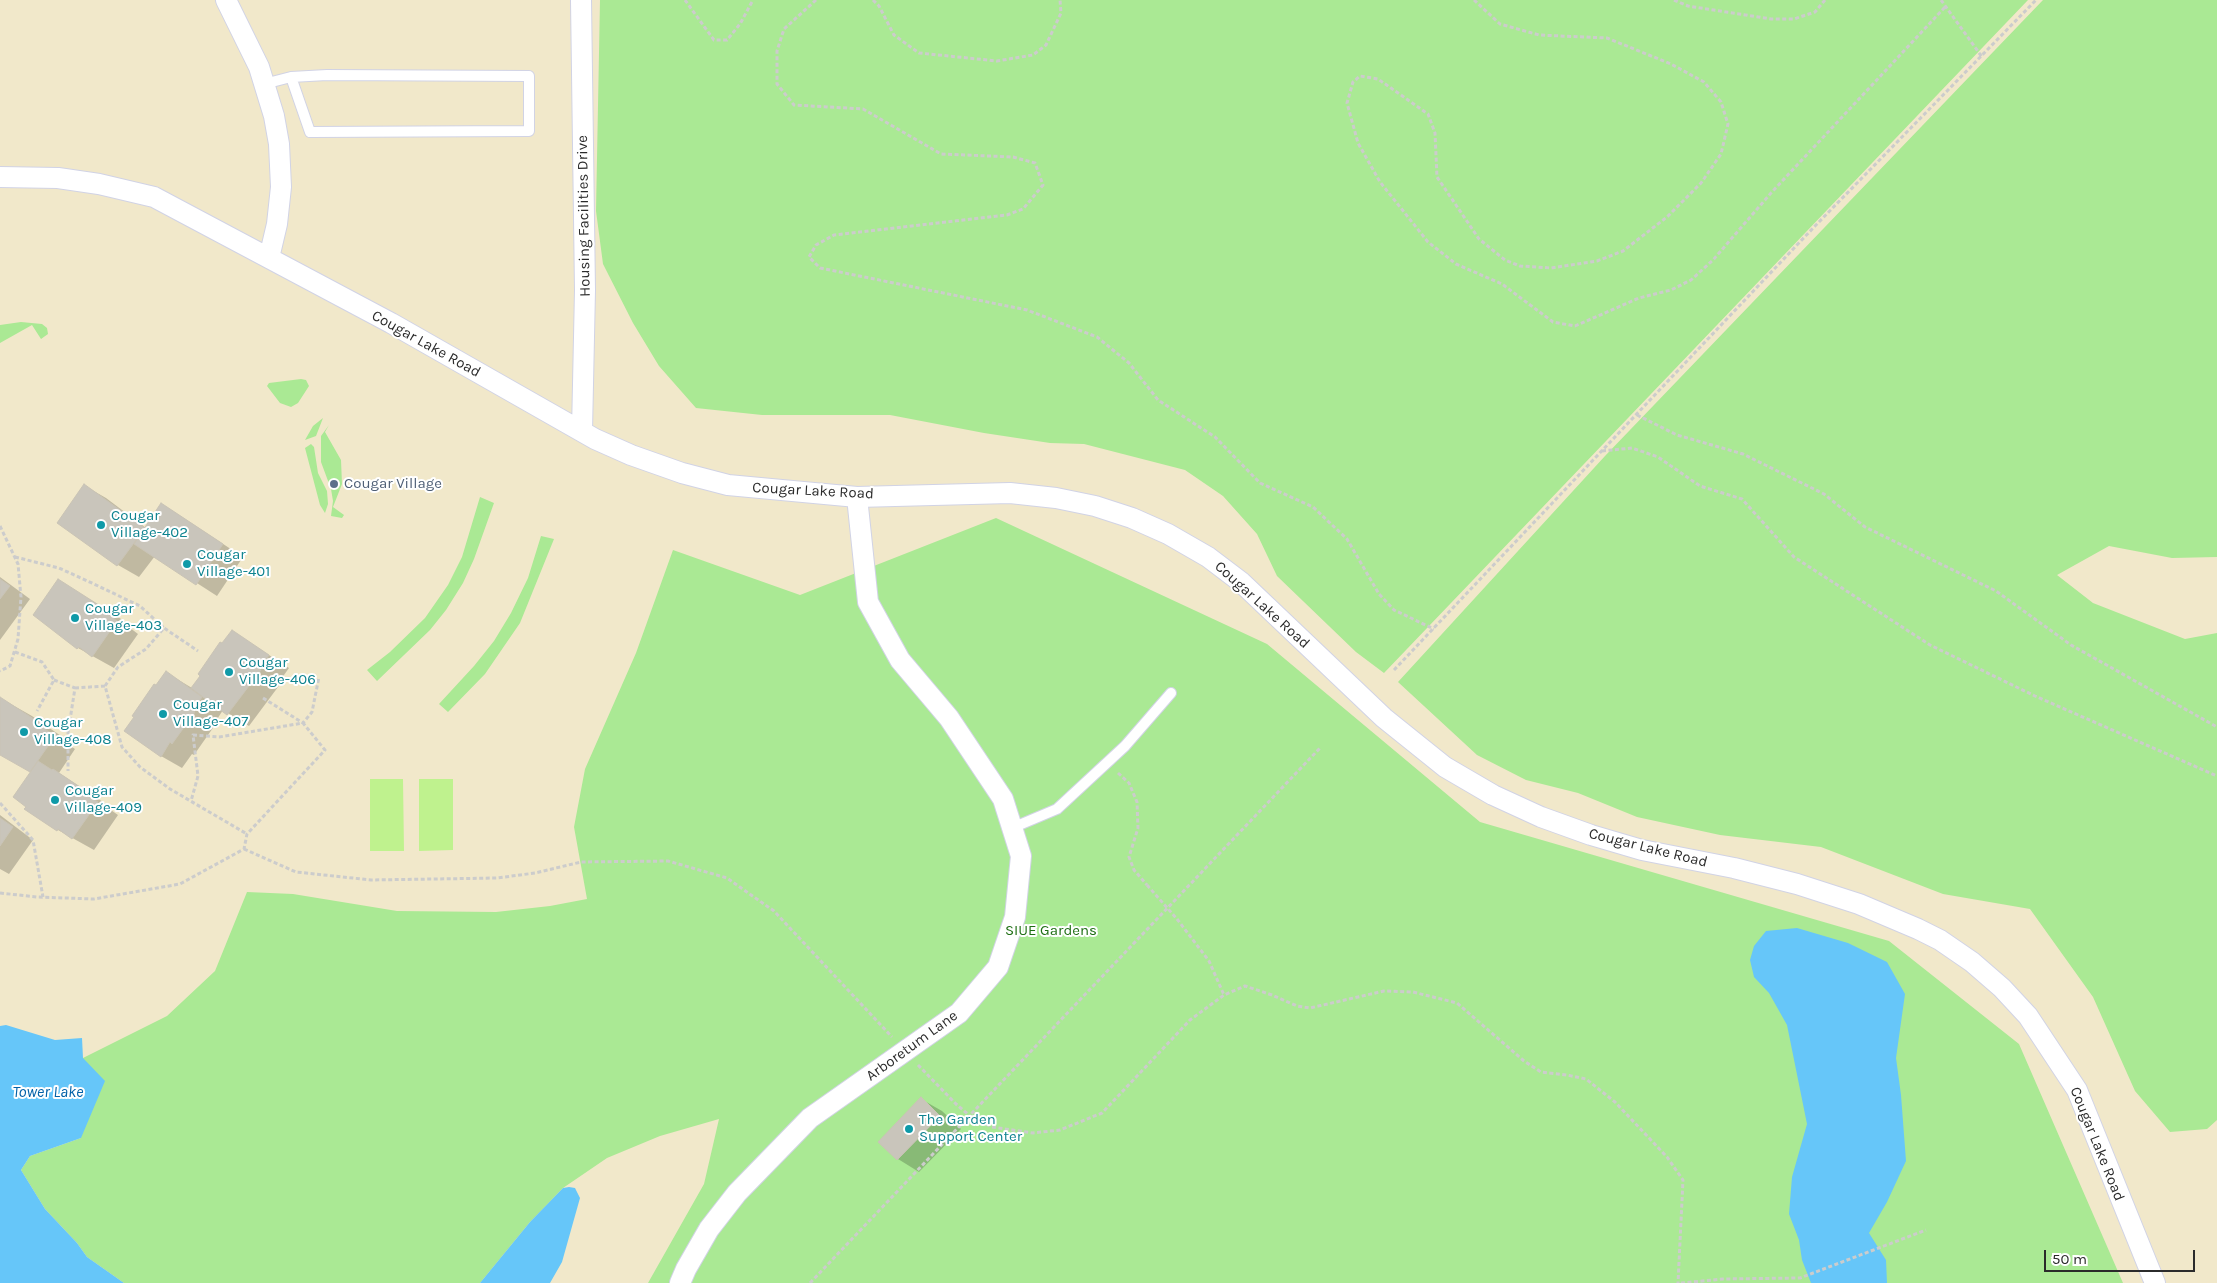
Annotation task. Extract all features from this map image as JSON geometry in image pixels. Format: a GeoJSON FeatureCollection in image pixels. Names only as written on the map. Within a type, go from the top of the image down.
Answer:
{"type":"FeatureCollection","features":[{"type":"Feature","properties":{"kind":"street"},"geometry":{"type":"LineString","coordinates":[[226,0],[259,67],[274,116],[279,144],[281,186],[277,224],[269,258]]}},
{"type":"Feature","properties":{"kind":"street","name":"Housing Facilities Drive"},"geometry":{"type":"LineString","coordinates":[[581,0],[585,290],[582,431]]}},
{"type":"Feature","properties":{"kind":"street","name":"Cougar Lake Road"},"geometry":{"type":"LineString","coordinates":[[0,177],[58,178],[99,184],[154,197],[391,323],[582,431],[636,457],[682,473],[728,485],[857,497],[1010,493],[1056,498],[1095,506],[1132,518],[1168,534],[1208,557],[1241,582],[1384,718],[1445,767],[1493,794],[1541,817],[1591,835],[1642,850],[1734,868],[1806,887],[1859,904],[1918,928],[1940,940],[1972,962],[2002,988],[2028,1016],[2055,1054],[2077,1090],[2155,1283]]}},
{"type":"Feature","properties":{"kind":"street","name":"Arboretum Lane"},"geometry":{"type":"LineString","coordinates":[[680,1283],[686,1268],[709,1229],[737,1192],[810,1118],[959,1013],[998,967],[1015,917],[1021,856],[1003,799],[949,718],[900,660],[868,602],[857,497]]}},
{"type":"Feature","properties":{"kind":"lane"},"geometry":{"type":"LineString","coordinates":[[264,84],[292,77],[529,76],[530,131],[310,132],[292,77]]}},
{"type":"Feature","properties":{"kind":"lane"},"geometry":{"type":"LineString","coordinates":[[1012,828],[1057,809],[1124,746],[1171,693]]}},
{"type":"Feature","properties":{"kind":"path"},"geometry":{"type":"LineString","coordinates":[[685,0],[714,40],[727,40],[740,24],[754,0]]}},
{"type":"Feature","properties":{"kind":"path"},"geometry":{"type":"LineString","coordinates":[[816,0],[784,29],[777,51],[778,84],[794,106],[863,109],[941,154],[1013,157],[1035,163],[1043,184],[1023,209],[1007,215],[834,235],[816,245],[809,256],[820,268],[1027,310],[1097,337],[1129,363],[1158,400],[1215,437],[1260,483],[1313,507],[1347,539],[1379,594],[1394,610],[1434,629]]}},
{"type":"Feature","properties":{"kind":"path"},"geometry":{"type":"LineString","coordinates":[[873,0],[879,6],[894,36],[919,53],[997,61],[1033,55],[1046,44],[1060,13],[1060,0]]}},
{"type":"Feature","properties":{"kind":"path"},"geometry":{"type":"LineString","coordinates":[[1474,0],[1500,24],[1540,35],[1607,38],[1670,64],[1704,82],[1721,102],[1728,124],[1721,154],[1701,183],[1667,217],[1623,251],[1597,261],[1551,268],[1520,266],[1505,260],[1479,240],[1437,177],[1435,133],[1428,114],[1378,79],[1360,76],[1352,82],[1347,103],[1358,143],[1380,182],[1428,242],[1456,264],[1502,284],[1553,322],[1575,326],[1638,298],[1671,290],[1691,280],[1713,260],[1771,193],[1945,7]]}},
{"type":"Feature","properties":{"kind":"path"},"geometry":{"type":"LineString","coordinates":[[1674,0],[1688,6],[1771,19],[1794,19],[1815,12],[1825,0]]}},
{"type":"Feature","properties":{"kind":"path"},"geometry":{"type":"LineString","coordinates":[[1941,0],[1982,57]]}},
{"type":"Feature","properties":{"kind":"path"},"geometry":{"type":"LineString","coordinates":[[1394,670],[1816,226],[2036,0]]}},
{"type":"Feature","properties":{"kind":"path"},"geometry":{"type":"LineString","coordinates":[[1637,415],[1677,436],[1743,454],[1824,494],[1865,526],[1996,591],[2070,645],[2217,727]]}},
{"type":"Feature","properties":{"kind":"path"},"geometry":{"type":"LineString","coordinates":[[1602,451],[1632,448],[1658,457],[1700,486],[1742,499],[1794,557],[1930,645],[2035,696],[2217,776]]}},
{"type":"Feature","properties":{"kind":"path"},"geometry":{"type":"LineString","coordinates":[[0,526],[16,557],[21,597],[18,639],[15,652],[10,666],[0,671]]}},
{"type":"Feature","properties":{"kind":"path"},"geometry":{"type":"LineString","coordinates":[[0,535],[5,534]]}},
{"type":"Feature","properties":{"kind":"path"},"geometry":{"type":"LineString","coordinates":[[16,557],[59,568],[140,606],[164,628],[198,651]]}},
{"type":"Feature","properties":{"kind":"path"},"geometry":{"type":"LineString","coordinates":[[164,628],[146,649],[118,667],[105,686],[122,747],[140,767],[170,789],[247,834]]}},
{"type":"Feature","properties":{"kind":"path"},"geometry":{"type":"LineString","coordinates":[[15,652],[42,662],[54,680],[75,688],[105,686]]}},
{"type":"Feature","properties":{"kind":"path"},"geometry":{"type":"LineString","coordinates":[[191,801],[198,776],[193,735],[219,737],[303,723],[312,712],[319,677]]}},
{"type":"Feature","properties":{"kind":"path"},"geometry":{"type":"LineString","coordinates":[[38,711],[54,680]]}},
{"type":"Feature","properties":{"kind":"path"},"geometry":{"type":"LineString","coordinates":[[68,771],[68,733],[75,688]]}},
{"type":"Feature","properties":{"kind":"path"},"geometry":{"type":"LineString","coordinates":[[244,849],[247,834],[325,750],[303,723],[263,698]]}},
{"type":"Feature","properties":{"kind":"path"},"geometry":{"type":"LineString","coordinates":[[810,1283],[1320,748]]}},
{"type":"Feature","properties":{"kind":"path"},"geometry":{"type":"LineString","coordinates":[[1117,772],[1129,783],[1137,802],[1138,822],[1130,852],[1130,862],[1146,885],[1178,919],[1209,961],[1224,995]]}},
{"type":"Feature","properties":{"kind":"path"},"geometry":{"type":"LineString","coordinates":[[0,803],[33,840],[43,897]]}},
{"type":"Feature","properties":{"kind":"path"},"geometry":{"type":"LineString","coordinates":[[0,893],[94,899],[180,884],[244,849]]}},
{"type":"Feature","properties":{"kind":"path"},"geometry":{"type":"LineString","coordinates":[[244,849],[296,872],[371,880],[497,878],[535,873],[581,862],[668,861],[727,878],[774,911],[906,1052],[970,1116],[992,1127],[1033,1133],[1060,1130],[1102,1113],[1190,1020],[1224,995],[1245,986],[1272,994],[1297,1006],[1310,1008],[1384,991],[1413,992],[1457,1003],[1524,1061],[1541,1072],[1586,1079],[1615,1102],[1667,1157],[1683,1180],[1679,1283],[1724,1279],[1800,1278],[1926,1230]]}},
{"type":"Feature","properties":{"kind":"shaded area"},"geometry":{"type":"Polygon","coordinates":[[[0,0],[2217,0],[2217,1283],[0,1283],[0,0]]]}},
{"type":"Feature","properties":{"kind":"green space"},"geometry":{"type":"Polygon","coordinates":[[[600,0],[2028,0],[1384,673],[1356,652],[1277,576],[1257,534],[1223,496],[1185,470],[1084,444],[1050,443],[984,433],[890,415],[762,415],[696,408],[659,366],[633,323],[603,264],[596,211],[600,0]]]}},
{"type":"Feature","properties":{"kind":"green space"},"geometry":{"type":"Polygon","coordinates":[[[2043,0],[2217,0],[2217,557],[2172,558],[2109,546],[2057,575],[2093,603],[2185,639],[2217,633],[2217,1120],[2207,1129],[2170,1132],[2135,1091],[2093,997],[2030,909],[1943,894],[1821,847],[1720,835],[1637,817],[1578,793],[1526,780],[1477,755],[1398,682],[1605,456],[2043,0]]]}},
{"type":"Feature","properties":{"kind":"green space"},"geometry":{"type":"Polygon","coordinates":[[[21,322],[42,324],[47,328],[48,334],[41,339],[32,325],[0,343],[0,325],[21,322]]]}},
{"type":"Feature","properties":{"kind":"green space"},"geometry":{"type":"Polygon","coordinates":[[[306,380],[309,386],[298,403],[291,407],[280,403],[267,386],[269,383],[306,380]]]}},
{"type":"Feature","properties":{"kind":"green space"},"geometry":{"type":"Polygon","coordinates":[[[323,418],[316,436],[305,440],[313,426],[323,418]]]}},
{"type":"Feature","properties":{"kind":"green space"},"geometry":{"type":"Polygon","coordinates":[[[329,425],[325,432],[341,460],[342,484],[333,507],[344,515],[342,518],[331,516],[333,501],[331,489],[321,462],[321,436],[329,425]]]}},
{"type":"Feature","properties":{"kind":"green space"},"geometry":{"type":"Polygon","coordinates":[[[311,444],[314,447],[318,473],[327,491],[328,504],[325,513],[320,505],[305,448],[311,444]]]}},
{"type":"Feature","properties":{"kind":"green space"},"geometry":{"type":"Polygon","coordinates":[[[480,497],[494,503],[474,559],[463,583],[446,610],[430,630],[377,681],[367,670],[390,652],[425,618],[448,585],[462,557],[480,497]]]}},
{"type":"Feature","properties":{"kind":"green space","name":"SIUE Gardens"},"geometry":{"type":"Polygon","coordinates":[[[996,518],[1267,644],[1480,822],[1889,941],[2019,1044],[2123,1283],[648,1283],[704,1184],[719,1119],[660,1136],[607,1158],[563,1188],[530,1222],[480,1283],[124,1283],[87,1257],[77,1243],[45,1209],[21,1170],[30,1156],[81,1138],[83,1058],[167,1016],[215,971],[247,892],[293,894],[397,911],[496,912],[550,906],[587,899],[574,827],[585,769],[636,653],[673,550],[800,595],[996,518]]]}},
{"type":"Feature","properties":{"kind":"green space"},"geometry":{"type":"Polygon","coordinates":[[[541,536],[554,539],[520,623],[485,674],[448,712],[439,704],[494,641],[511,613],[528,578],[541,536]]]}},
{"type":"Feature","properties":{"kind":"green space"},"geometry":{"type":"Polygon","coordinates":[[[370,779],[403,779],[404,851],[370,851],[370,779]]]}},
{"type":"Feature","properties":{"kind":"green space"},"geometry":{"type":"Polygon","coordinates":[[[419,779],[453,779],[453,850],[419,851],[419,779]]]}},
{"type":"Feature","properties":{"kind":"water"},"geometry":{"type":"Polygon","coordinates":[[[1797,928],[1848,943],[1887,962],[1905,994],[1896,1058],[1906,1161],[1887,1202],[1869,1233],[1886,1260],[1887,1283],[1811,1283],[1802,1260],[1799,1240],[1789,1214],[1792,1177],[1807,1124],[1787,1025],[1769,993],[1754,977],[1750,960],[1754,946],[1766,931],[1797,928]]]}},
{"type":"Feature","properties":{"kind":"water","name":"Tower Lake"},"geometry":{"type":"Polygon","coordinates":[[[6,1025],[55,1040],[82,1038],[83,1058],[105,1081],[81,1138],[30,1156],[21,1170],[45,1209],[77,1243],[87,1257],[124,1283],[0,1283],[0,1026],[6,1025]]]}},
{"type":"Feature","properties":{"kind":"water"},"geometry":{"type":"Polygon","coordinates":[[[563,1188],[575,1188],[580,1198],[562,1262],[550,1283],[480,1283],[530,1222],[563,1188]]]}},
{"type":"Feature","properties":{"kind":"building","name":"Cougar Village-402"},"geometry":{"type":"Polygon","coordinates":[[[84,484],[145,528],[117,566],[57,523],[84,484]]]}},
{"type":"Feature","properties":{"kind":"building","name":"Cougar Village-401"},"geometry":{"type":"Polygon","coordinates":[[[161,503],[223,544],[196,585],[134,544],[161,503]]]}},
{"type":"Feature","properties":{"kind":"building"},"geometry":{"type":"Polygon","coordinates":[[[0,579],[10,586],[0,599],[0,579]]]}},
{"type":"Feature","properties":{"kind":"building","name":"Cougar Village-403"},"geometry":{"type":"Polygon","coordinates":[[[58,579],[105,609],[104,611],[117,621],[92,657],[79,647],[77,649],[33,615],[58,579]]]}},
{"type":"Feature","properties":{"kind":"building","name":"Cougar Village-406"},"geometry":{"type":"Polygon","coordinates":[[[232,630],[269,655],[259,669],[261,670],[227,715],[191,688],[200,676],[198,674],[220,642],[222,643],[232,630]]]}},
{"type":"Feature","properties":{"kind":"building","name":"Cougar Village-407"},"geometry":{"type":"Polygon","coordinates":[[[166,671],[202,697],[193,711],[195,712],[172,744],[170,742],[161,757],[124,731],[154,684],[156,685],[166,671]]]}},
{"type":"Feature","properties":{"kind":"building","name":"Cougar Village-408"},"geometry":{"type":"Polygon","coordinates":[[[0,697],[43,725],[42,727],[55,736],[30,772],[0,755],[0,697]]]}},
{"type":"Feature","properties":{"kind":"building","name":"Cougar Village-409"},"geometry":{"type":"Polygon","coordinates":[[[38,761],[86,791],[84,793],[98,802],[72,839],[24,809],[26,807],[13,797],[38,761]]]}},
{"type":"Feature","properties":{"kind":"building"},"geometry":{"type":"Polygon","coordinates":[[[0,818],[13,827],[0,846],[0,818]]]}},
{"type":"Feature","properties":{"kind":"building","name":"The Garden Support Center"},"geometry":{"type":"Polygon","coordinates":[[[921,1097],[940,1116],[897,1160],[878,1142],[921,1097]]]}},
{"type":"Feature","properties":{"kind":"place","name":"Cougar Village"},"geometry":{"type":"Point","coordinates":[334,484]}},
{"type":"Feature","properties":{"kind":"place","name":"Cougar Village-402"},"geometry":{"type":"Point","coordinates":[101,525]}},
{"type":"Feature","properties":{"kind":"place","name":"Cougar Village-401"},"geometry":{"type":"Point","coordinates":[187,564]}},
{"type":"Feature","properties":{"kind":"place","name":"Cougar Village-403"},"geometry":{"type":"Point","coordinates":[75,618]}},
{"type":"Feature","properties":{"kind":"place","name":"Cougar Village-406"},"geometry":{"type":"Point","coordinates":[229,672]}},
{"type":"Feature","properties":{"kind":"place","name":"Cougar Village-407"},"geometry":{"type":"Point","coordinates":[163,714]}},
{"type":"Feature","properties":{"kind":"place","name":"Cougar Village-408"},"geometry":{"type":"Point","coordinates":[24,732]}},
{"type":"Feature","properties":{"kind":"place","name":"Cougar Village-409"},"geometry":{"type":"Point","coordinates":[55,800]}},
{"type":"Feature","properties":{"kind":"place","name":"The Garden Support Center"},"geometry":{"type":"Point","coordinates":[909,1129]}}]}
